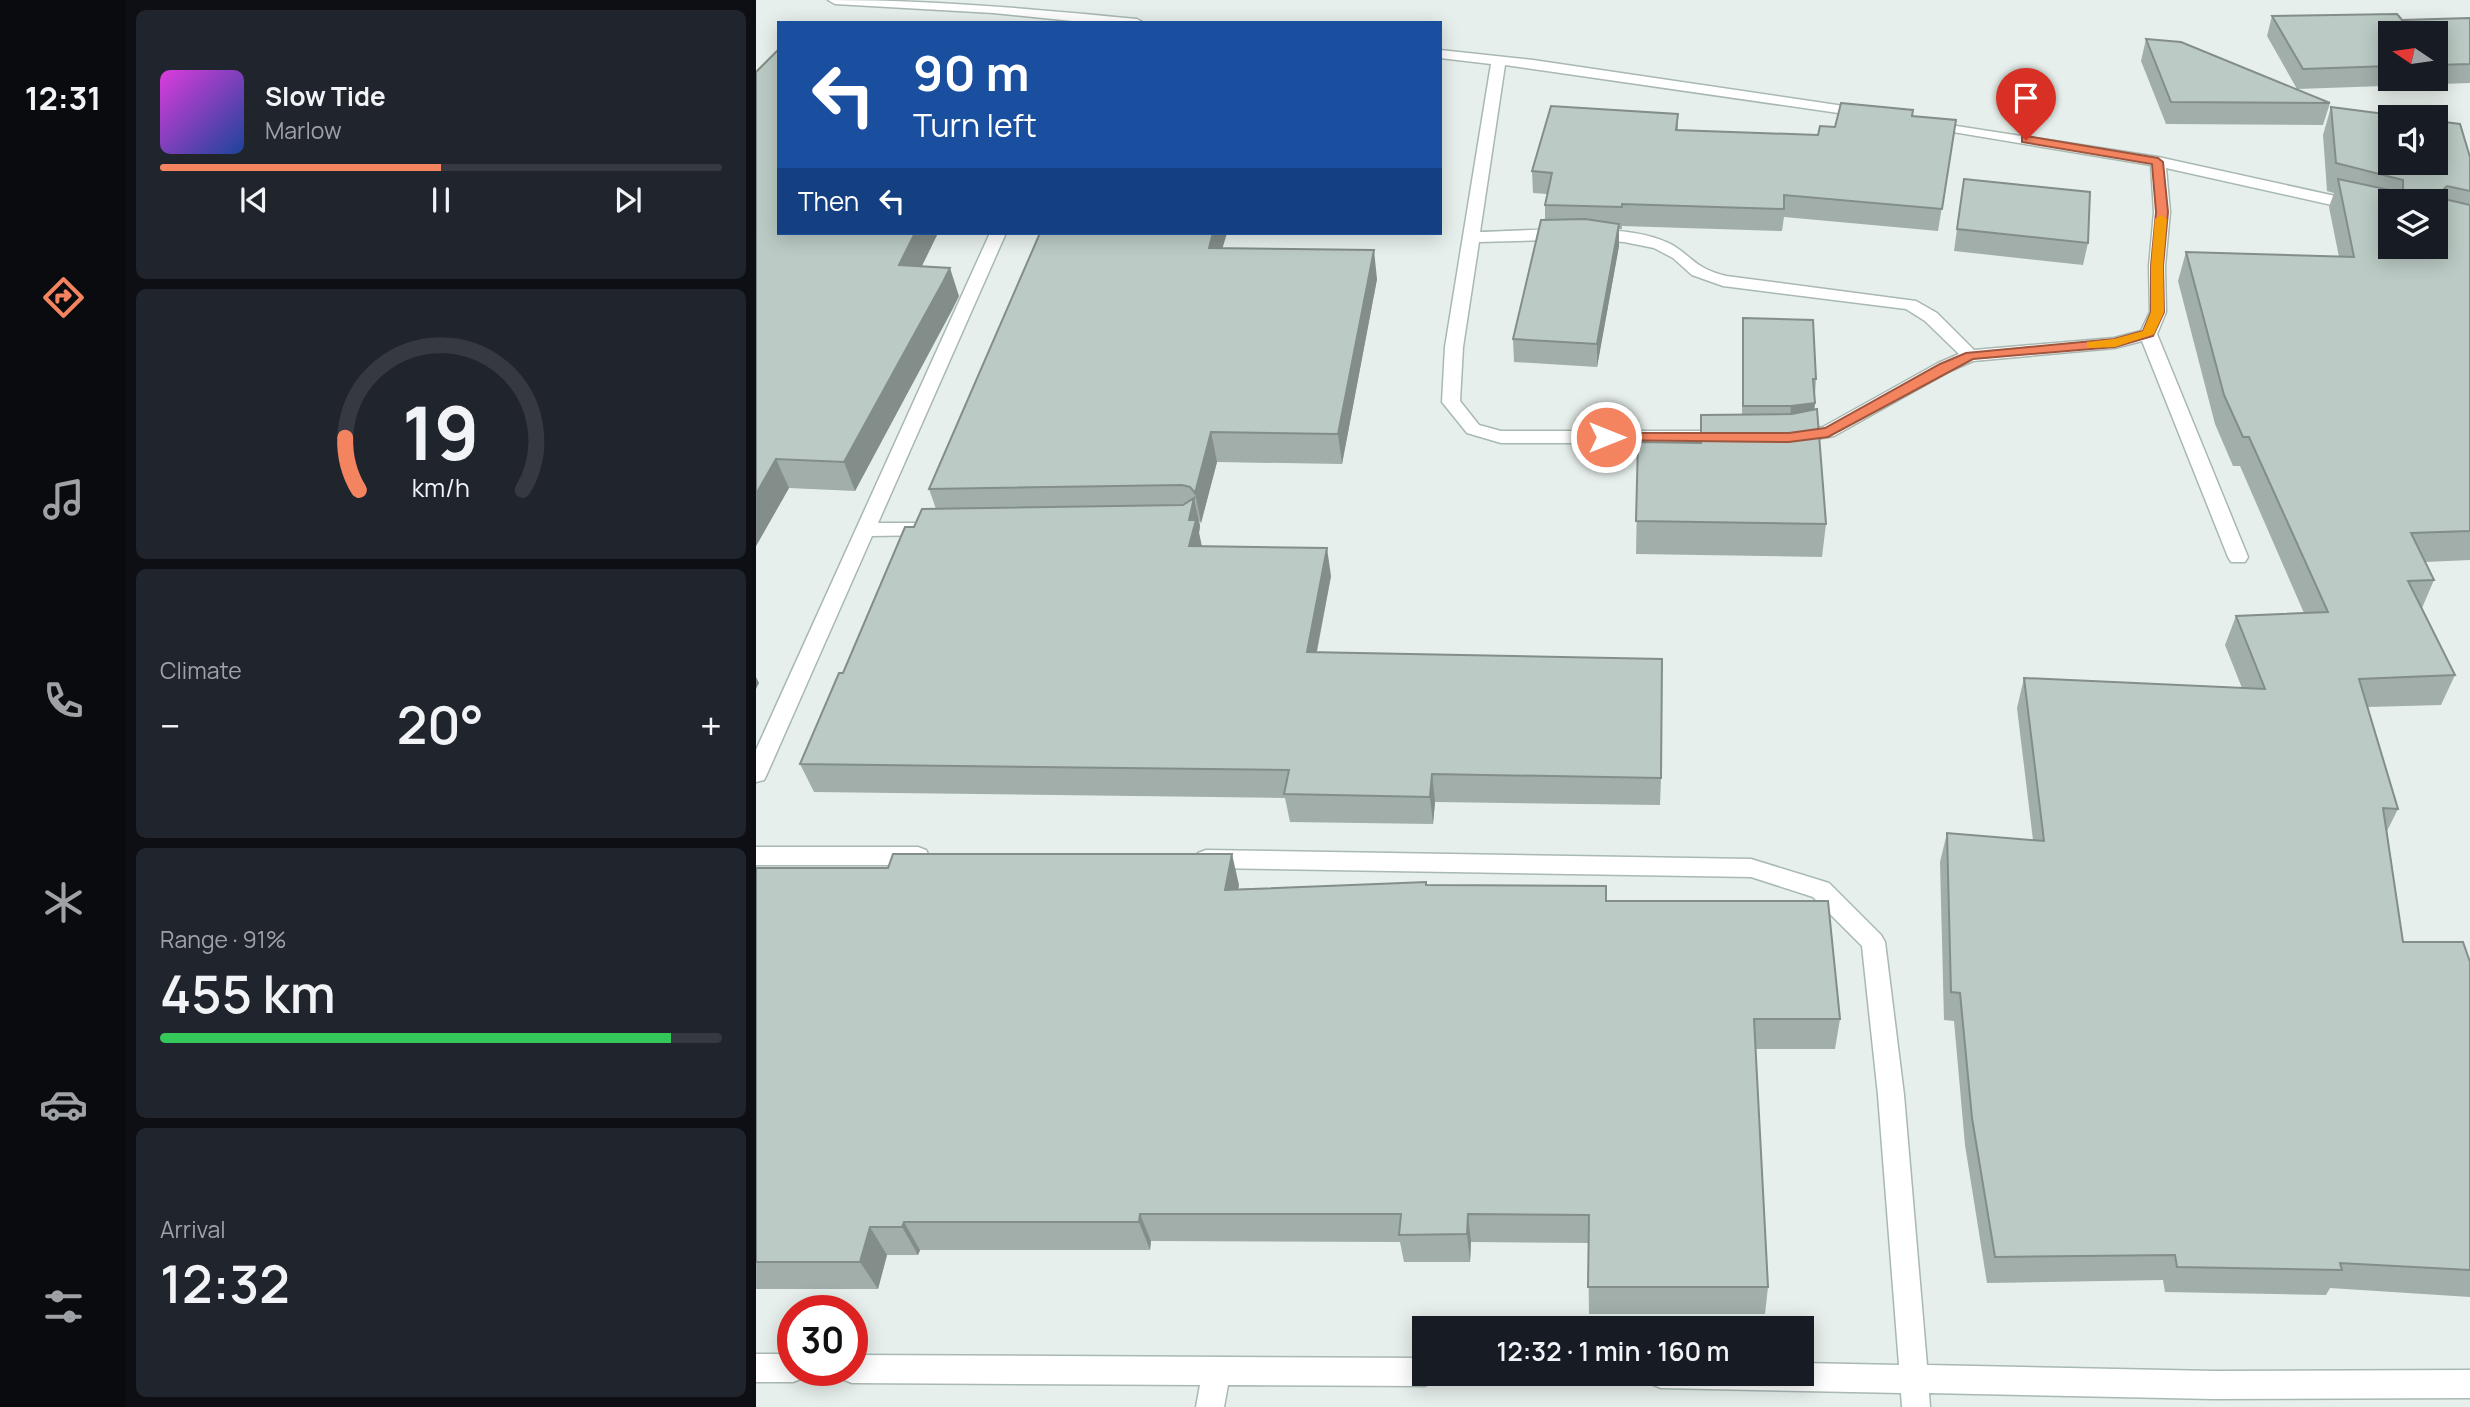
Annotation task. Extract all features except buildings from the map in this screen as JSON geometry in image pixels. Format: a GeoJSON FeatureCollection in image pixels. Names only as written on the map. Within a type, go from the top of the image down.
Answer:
{"type":"FeatureCollection","features":[{"type":"Feature","properties":{"kind":"street"},"geometry":{"type":"LineString","coordinates":[[835,0],[1093,21]]}},
{"type":"Feature","properties":{"kind":"street"},"geometry":{"type":"LineString","coordinates":[[1442,54],[1499,60],[1884,116]]}},
{"type":"Feature","properties":{"kind":"street"},"geometry":{"type":"LineString","coordinates":[[1499,60],[1454,347],[1451,402],[1473,429],[1501,437],[1748,438]]}},
{"type":"Feature","properties":{"kind":"street"},"geometry":{"type":"LineString","coordinates":[[1912,121],[2158,162],[2378,209]]}},
{"type":"Feature","properties":{"kind":"street"},"geometry":{"type":"LineString","coordinates":[[2158,162],[2162,212],[2157,266],[2158,312],[2148,334],[2238,557]]}},
{"type":"Feature","properties":{"kind":"street"},"geometry":{"type":"LineString","coordinates":[[1471,237],[1585,234],[1659,244],[1679,255],[1698,272],[1723,281],[1910,305],[1931,317],[1970,356]]}},
{"type":"Feature","properties":{"kind":"street"},"geometry":{"type":"LineString","coordinates":[[756,774],[997,235]]}},
{"type":"Feature","properties":{"kind":"street"},"geometry":{"type":"LineString","coordinates":[[1775,438],[1828,432],[1944,367],[1970,356],[2115,343],[2148,334]]}},
{"type":"Feature","properties":{"kind":"street"},"geometry":{"type":"LineString","coordinates":[[865,530],[946,528]]}},
{"type":"Feature","properties":{"kind":"street"},"geometry":{"type":"LineString","coordinates":[[756,856],[938,856]]}},
{"type":"Feature","properties":{"kind":"street"},"geometry":{"type":"LineString","coordinates":[[1187,859],[1751,868],[1821,890],[1873,942],[1891,1095],[1916,1407]]}},
{"type":"Feature","properties":{"kind":"street"},"geometry":{"type":"LineString","coordinates":[[756,1368],[777,1368]]}},
{"type":"Feature","properties":{"kind":"street"},"geometry":{"type":"LineString","coordinates":[[868,1369],[1412,1372]]}},
{"type":"Feature","properties":{"kind":"street"},"geometry":{"type":"LineString","coordinates":[[1210,1407],[1217,1371]]}},
{"type":"Feature","properties":{"kind":"street"},"geometry":{"type":"LineString","coordinates":[[1814,1376],[2214,1385],[2470,1384]]}},
{"type":"Feature","properties":{"kind":"slow traffic"},"geometry":{"type":"LineString","coordinates":[[2092,345],[2115,343],[2148,334],[2158,312],[2157,266],[2161,219]]}},
{"type":"Feature","properties":{"kind":"route"},"geometry":{"type":"LineString","coordinates":[[1606,437],[1789,438],[1828,432],[1944,367],[1970,356],[2115,343],[2148,334],[2158,312],[2157,266],[2162,212],[2158,162],[2026,140]]}}]}
